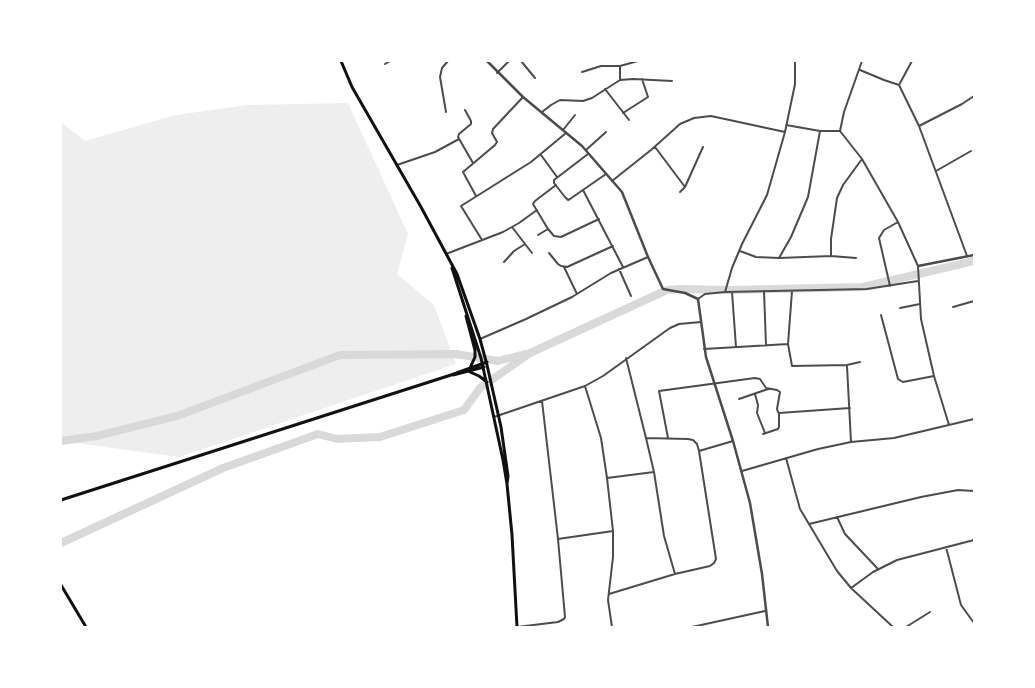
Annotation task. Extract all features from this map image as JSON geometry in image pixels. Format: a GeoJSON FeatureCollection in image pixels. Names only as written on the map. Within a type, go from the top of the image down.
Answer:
{"type":"FeatureCollection","features":[{"type":"Feature","properties":{"kind":"main road"},"geometry":{"type":"LineString","coordinates":[[341,61],[352,87],[437,235],[446,254],[452,267],[483,365],[507,484],[517,627]]}},
{"type":"Feature","properties":{"kind":"main road"},"geometry":{"type":"LineString","coordinates":[[452,267],[457,274],[480,339],[487,364],[499,415],[505,450],[508,478],[507,484]]}},
{"type":"Feature","properties":{"kind":"main road"},"geometry":{"type":"LineString","coordinates":[[465,310],[467,323],[475,350],[475,357],[470,370]]}},
{"type":"Feature","properties":{"kind":"main road"},"geometry":{"type":"LineString","coordinates":[[61,500],[487,364]]}},
{"type":"Feature","properties":{"kind":"main road"},"geometry":{"type":"LineString","coordinates":[[470,370],[487,382]]}},
{"type":"Feature","properties":{"kind":"main road"},"geometry":{"type":"LineString","coordinates":[[61,585],[86,627]]}},
{"type":"Feature","properties":{"kind":"street"},"geometry":{"type":"LineString","coordinates":[[385,64],[390,61]]}},
{"type":"Feature","properties":{"kind":"street"},"geometry":{"type":"LineString","coordinates":[[446,112],[440,77],[442,68],[448,61]]}},
{"type":"Feature","properties":{"kind":"street"},"geometry":{"type":"LineString","coordinates":[[487,61],[497,73],[523,97],[585,150],[622,192],[648,257],[663,288],[698,299]]}},
{"type":"Feature","properties":{"kind":"street"},"geometry":{"type":"LineString","coordinates":[[497,73],[509,61]]}},
{"type":"Feature","properties":{"kind":"street"},"geometry":{"type":"LineString","coordinates":[[521,61],[535,78]]}},
{"type":"Feature","properties":{"kind":"street"},"geometry":{"type":"LineString","coordinates":[[582,72],[601,66],[620,66],[638,61]]}},
{"type":"Feature","properties":{"kind":"street"},"geometry":{"type":"LineString","coordinates":[[724,292],[732,268],[767,195],[785,132],[795,84],[795,61]]}},
{"type":"Feature","properties":{"kind":"street"},"geometry":{"type":"LineString","coordinates":[[840,131],[844,112],[862,61]]}},
{"type":"Feature","properties":{"kind":"street"},"geometry":{"type":"LineString","coordinates":[[899,85],[912,61]]}},
{"type":"Feature","properties":{"kind":"street"},"geometry":{"type":"LineString","coordinates":[[620,66],[620,80]]}},
{"type":"Feature","properties":{"kind":"street"},"geometry":{"type":"LineString","coordinates":[[860,70],[899,85],[919,126],[968,256]]}},
{"type":"Feature","properties":{"kind":"street"},"geometry":{"type":"LineString","coordinates":[[623,113],[648,98],[642,79]]}},
{"type":"Feature","properties":{"kind":"street"},"geometry":{"type":"LineString","coordinates":[[542,112],[560,100],[583,101],[599,94],[620,80],[672,80]]}},
{"type":"Feature","properties":{"kind":"street"},"geometry":{"type":"LineString","coordinates":[[605,89],[629,120]]}},
{"type":"Feature","properties":{"kind":"street"},"geometry":{"type":"LineString","coordinates":[[919,126],[962,104],[974,96]]}},
{"type":"Feature","properties":{"kind":"street"},"geometry":{"type":"LineString","coordinates":[[476,196],[462,172],[495,145],[497,142],[492,133],[493,129],[523,97]]}},
{"type":"Feature","properties":{"kind":"street"},"geometry":{"type":"LineString","coordinates":[[465,110],[471,124],[459,134],[459,139],[473,163]]}},
{"type":"Feature","properties":{"kind":"street"},"geometry":{"type":"LineString","coordinates":[[562,130],[574,115]]}},
{"type":"Feature","properties":{"kind":"street"},"geometry":{"type":"LineString","coordinates":[[612,181],[655,147],[680,124],[702,116],[728,119],[785,132]]}},
{"type":"Feature","properties":{"kind":"street"},"geometry":{"type":"LineString","coordinates":[[786,125],[820,131],[840,131]]}},
{"type":"Feature","properties":{"kind":"street"},"geometry":{"type":"LineString","coordinates":[[779,258],[791,236],[808,197],[820,131]]}},
{"type":"Feature","properties":{"kind":"street"},"geometry":{"type":"LineString","coordinates":[[840,131],[862,159],[898,222],[918,266],[921,319],[934,376],[950,425]]}},
{"type":"Feature","properties":{"kind":"street"},"geometry":{"type":"LineString","coordinates":[[585,150],[606,132]]}},
{"type":"Feature","properties":{"kind":"street"},"geometry":{"type":"LineString","coordinates":[[482,240],[461,206],[519,170],[540,155],[566,133]]}},
{"type":"Feature","properties":{"kind":"street"},"geometry":{"type":"LineString","coordinates":[[397,165],[435,152],[459,139]]}},
{"type":"Feature","properties":{"kind":"street"},"geometry":{"type":"LineString","coordinates":[[680,192],[686,187],[703,146]]}},
{"type":"Feature","properties":{"kind":"street"},"geometry":{"type":"LineString","coordinates":[[655,147],[686,187]]}},
{"type":"Feature","properties":{"kind":"street"},"geometry":{"type":"LineString","coordinates":[[936,172],[971,151]]}},
{"type":"Feature","properties":{"kind":"street"},"geometry":{"type":"LineString","coordinates":[[588,154],[554,181],[568,200],[606,174]]}},
{"type":"Feature","properties":{"kind":"street"},"geometry":{"type":"LineString","coordinates":[[540,155],[557,178]]}},
{"type":"Feature","properties":{"kind":"street"},"geometry":{"type":"LineString","coordinates":[[831,256],[831,239],[837,198],[842,185],[862,159]]}},
{"type":"Feature","properties":{"kind":"street"},"geometry":{"type":"LineString","coordinates":[[556,185],[533,202],[548,229],[554,236],[561,237],[598,219]]}},
{"type":"Feature","properties":{"kind":"street"},"geometry":{"type":"LineString","coordinates":[[583,190],[623,268]]}},
{"type":"Feature","properties":{"kind":"street"},"geometry":{"type":"LineString","coordinates":[[446,254],[512,227],[537,210]]}},
{"type":"Feature","properties":{"kind":"street"},"geometry":{"type":"LineString","coordinates":[[890,286],[879,238],[884,230],[898,222]]}},
{"type":"Feature","properties":{"kind":"street"},"geometry":{"type":"LineString","coordinates":[[512,227],[532,253]]}},
{"type":"Feature","properties":{"kind":"street"},"geometry":{"type":"LineString","coordinates":[[538,235],[548,229]]}},
{"type":"Feature","properties":{"kind":"street"},"geometry":{"type":"LineString","coordinates":[[504,262],[514,251],[525,244]]}},
{"type":"Feature","properties":{"kind":"street"},"geometry":{"type":"LineString","coordinates":[[549,253],[558,264],[564,267],[571,266],[613,246]]}},
{"type":"Feature","properties":{"kind":"street"},"geometry":{"type":"LineString","coordinates":[[740,251],[756,257],[779,258],[831,256],[856,258]]}},
{"type":"Feature","properties":{"kind":"street"},"geometry":{"type":"LineString","coordinates":[[918,266],[974,255]]}},
{"type":"Feature","properties":{"kind":"street"},"geometry":{"type":"LineString","coordinates":[[480,339],[526,319],[577,294],[605,276],[648,257]]}},
{"type":"Feature","properties":{"kind":"street"},"geometry":{"type":"LineString","coordinates":[[564,267],[577,294]]}},
{"type":"Feature","properties":{"kind":"street"},"geometry":{"type":"LineString","coordinates":[[619,269],[631,296]]}},
{"type":"Feature","properties":{"kind":"street"},"geometry":{"type":"LineString","coordinates":[[698,299],[705,294],[724,292],[867,289],[918,281]]}},
{"type":"Feature","properties":{"kind":"street"},"geometry":{"type":"LineString","coordinates":[[764,291],[766,346]]}},
{"type":"Feature","properties":{"kind":"street"},"geometry":{"type":"LineString","coordinates":[[792,291],[788,344],[792,366],[847,365],[860,362]]}},
{"type":"Feature","properties":{"kind":"street"},"geometry":{"type":"LineString","coordinates":[[732,292],[736,347]]}},
{"type":"Feature","properties":{"kind":"street"},"geometry":{"type":"LineString","coordinates":[[698,299],[704,349],[742,471],[753,519],[762,574],[768,627]]}},
{"type":"Feature","properties":{"kind":"street"},"geometry":{"type":"LineString","coordinates":[[953,307],[974,301]]}},
{"type":"Feature","properties":{"kind":"street"},"geometry":{"type":"LineString","coordinates":[[900,308],[920,304]]}},
{"type":"Feature","properties":{"kind":"street"},"geometry":{"type":"LineString","coordinates":[[881,315],[898,379],[903,382],[934,376]]}},
{"type":"Feature","properties":{"kind":"street"},"geometry":{"type":"LineString","coordinates":[[494,417],[585,386],[603,376],[626,358],[670,328],[683,323],[701,322]]}},
{"type":"Feature","properties":{"kind":"street"},"geometry":{"type":"LineString","coordinates":[[704,349],[788,344]]}},
{"type":"Feature","properties":{"kind":"street"},"geometry":{"type":"LineString","coordinates":[[626,358],[654,472],[664,536],[675,574]]}},
{"type":"Feature","properties":{"kind":"street"},"geometry":{"type":"LineString","coordinates":[[847,365],[851,442]]}},
{"type":"Feature","properties":{"kind":"street"},"geometry":{"type":"LineString","coordinates":[[668,438],[659,391],[755,378],[760,379],[766,388],[780,392],[777,408],[779,413],[778,429],[764,434],[757,413],[758,405],[755,394]]}},
{"type":"Feature","properties":{"kind":"street"},"geometry":{"type":"LineString","coordinates":[[585,386],[601,438],[613,530],[613,557],[609,594],[609,608],[612,627]]}},
{"type":"Feature","properties":{"kind":"street"},"geometry":{"type":"LineString","coordinates":[[739,399],[770,389]]}},
{"type":"Feature","properties":{"kind":"street"},"geometry":{"type":"LineString","coordinates":[[517,627],[558,622],[564,619],[565,613],[542,401]]}},
{"type":"Feature","properties":{"kind":"street"},"geometry":{"type":"LineString","coordinates":[[779,413],[850,408]]}},
{"type":"Feature","properties":{"kind":"street"},"geometry":{"type":"LineString","coordinates":[[742,471],[818,449],[851,442],[894,438],[974,419]]}},
{"type":"Feature","properties":{"kind":"street"},"geometry":{"type":"LineString","coordinates":[[609,594],[675,574],[710,566],[716,559],[697,444],[693,440],[646,438]]}},
{"type":"Feature","properties":{"kind":"street"},"geometry":{"type":"LineString","coordinates":[[699,450],[733,440]]}},
{"type":"Feature","properties":{"kind":"street"},"geometry":{"type":"LineString","coordinates":[[786,458],[800,509],[837,571],[851,588],[893,627]]}},
{"type":"Feature","properties":{"kind":"street"},"geometry":{"type":"LineString","coordinates":[[607,478],[654,472]]}},
{"type":"Feature","properties":{"kind":"street"},"geometry":{"type":"LineString","coordinates":[[809,524],[921,497],[958,490],[974,491]]}},
{"type":"Feature","properties":{"kind":"street"},"geometry":{"type":"LineString","coordinates":[[837,517],[845,534],[878,569]]}},
{"type":"Feature","properties":{"kind":"street"},"geometry":{"type":"LineString","coordinates":[[558,539],[613,530]]}},
{"type":"Feature","properties":{"kind":"street"},"geometry":{"type":"LineString","coordinates":[[851,588],[878,569],[897,560],[974,540]]}},
{"type":"Feature","properties":{"kind":"street"},"geometry":{"type":"LineString","coordinates":[[946,547],[961,605],[974,623]]}},
{"type":"Feature","properties":{"kind":"street"},"geometry":{"type":"LineString","coordinates":[[692,627],[765,611]]}},
{"type":"Feature","properties":{"kind":"street"},"geometry":{"type":"LineString","coordinates":[[906,627],[930,612]]}},
{"type":"Feature","properties":{"kind":"shaded area"},"geometry":{"type":"Polygon","coordinates":[[[348,103],[408,234],[397,274],[434,305],[456,364],[179,457],[61,441],[61,122],[85,141],[176,115],[247,105],[348,103]]]}},
{"type":"Feature","properties":{"kind":"waterway"},"geometry":{"type":"LineString","coordinates":[[61,543],[223,468],[318,434],[337,439],[380,437],[464,410],[480,388],[530,353],[667,290],[863,287],[974,261]]}},
{"type":"Feature","properties":{"kind":"waterway"},"geometry":{"type":"LineString","coordinates":[[61,441],[97,436],[177,416],[340,355],[456,354],[498,361],[525,354]]}}]}
